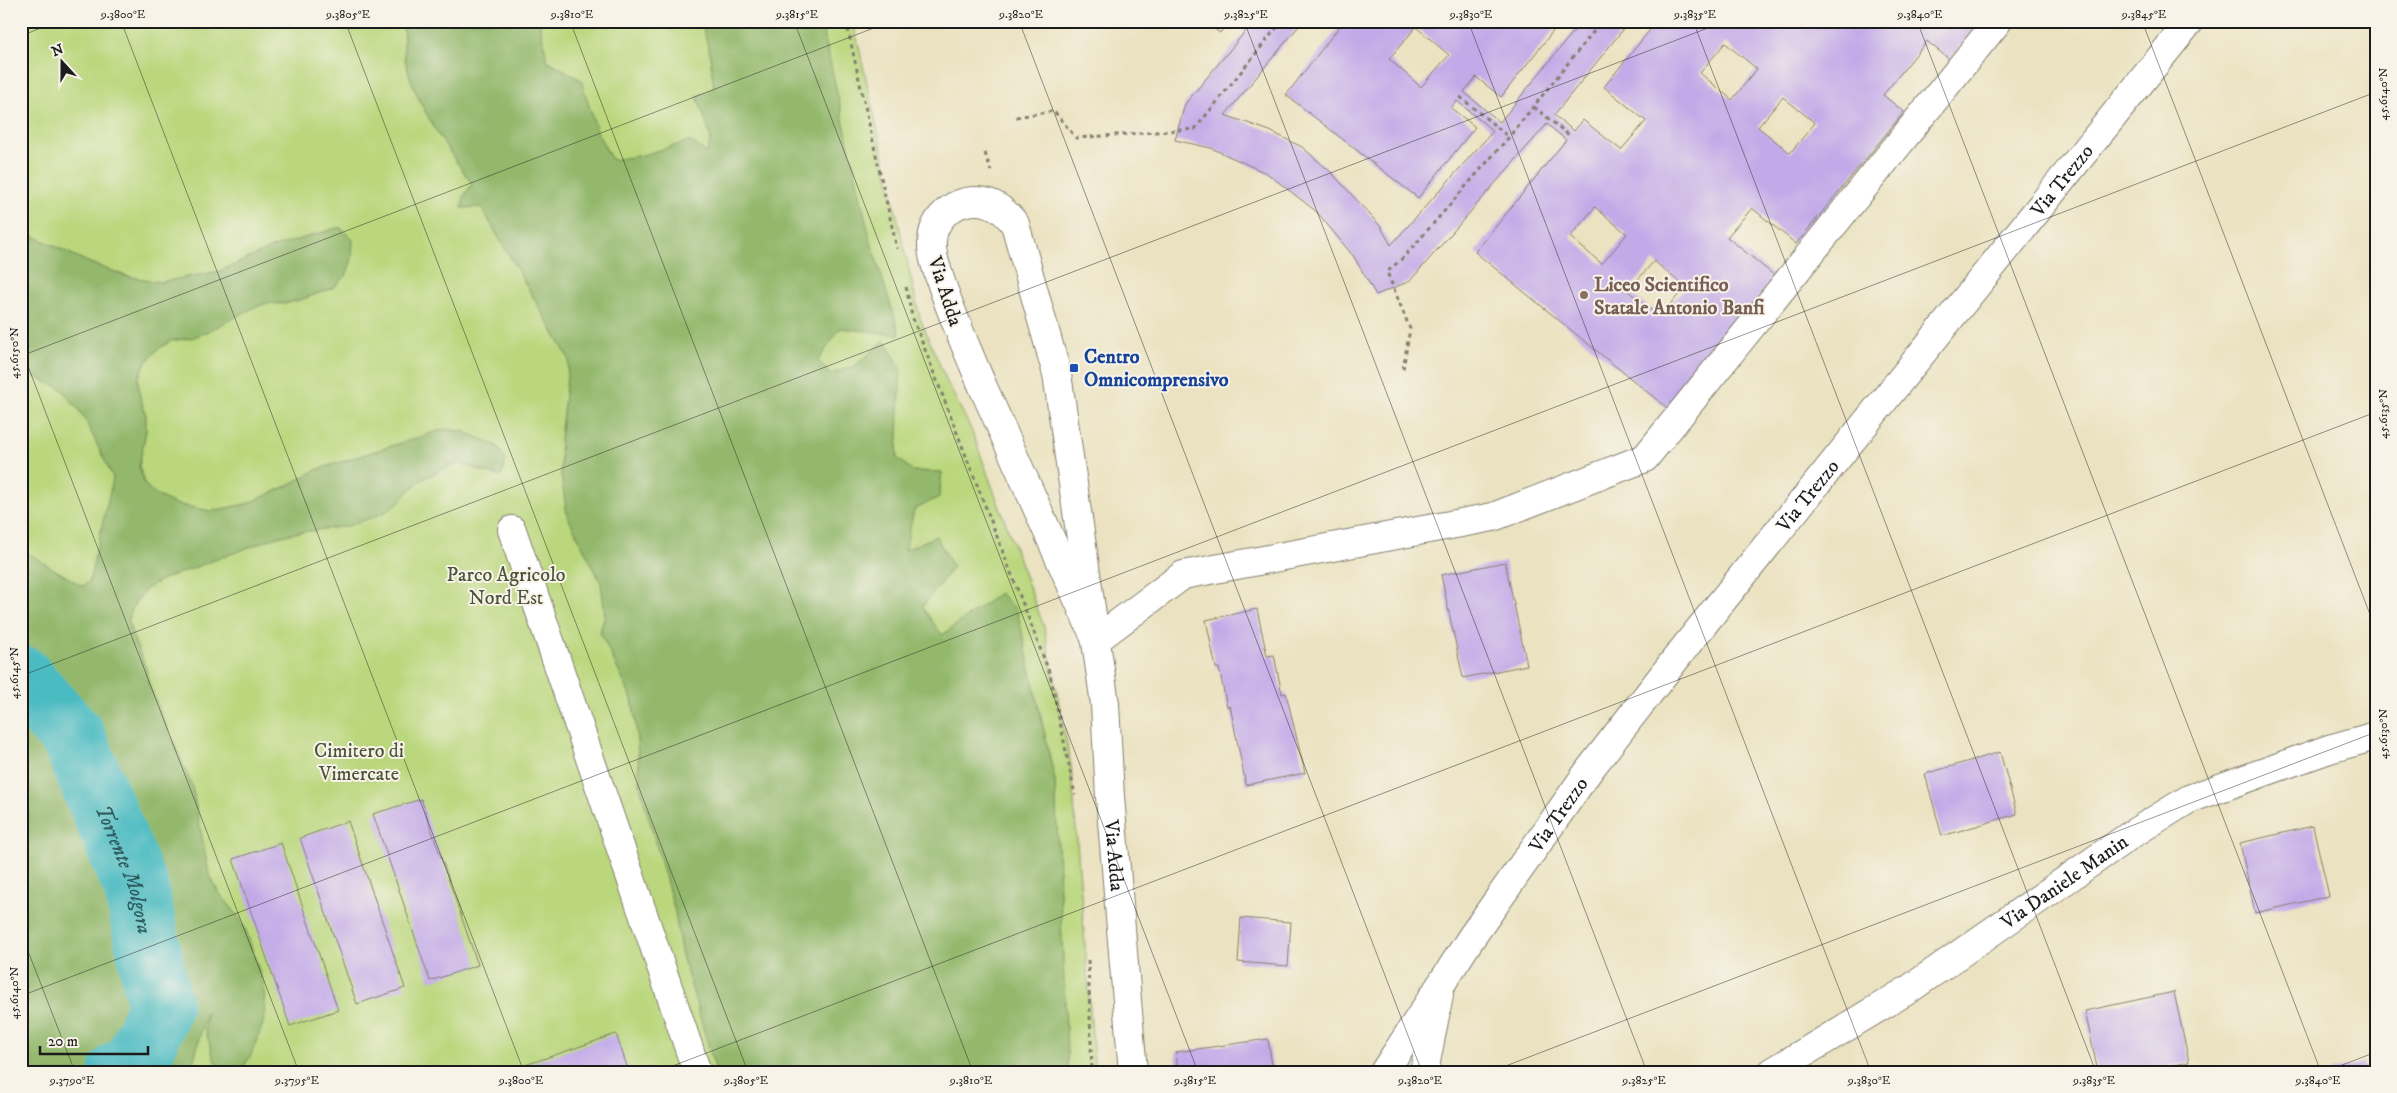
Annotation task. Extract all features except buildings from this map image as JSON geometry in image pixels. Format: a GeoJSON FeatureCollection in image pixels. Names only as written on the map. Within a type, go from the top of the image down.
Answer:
{"type":"FeatureCollection","features":[{"type":"Feature","properties":{"kind":"street"},"geometry":{"type":"LineString","coordinates":[[1096,640],[1183,575],[1492,517],[1645,458],[1998,21]]}},
{"type":"Feature","properties":{"kind":"street","name":"Via Trezzo"},"geometry":{"type":"LineString","coordinates":[[1384,1072],[1442,981],[1534,846],[1653,688],[2190,21]]}},
{"type":"Feature","properties":{"kind":"street","name":"Via Adda"},"geometry":{"type":"LineString","coordinates":[[1096,640],[953,318],[933,258],[932,241],[935,227],[943,214],[958,204],[974,201],[989,202],[1008,214],[1018,233],[1057,374],[1096,640],[1105,704],[1110,797],[1133,1072]]}},
{"type":"Feature","properties":{"kind":"street"},"geometry":{"type":"LineString","coordinates":[[512,530],[697,1072]]}},
{"type":"Feature","properties":{"kind":"street","name":"Via Daniele Manin"},"geometry":{"type":"LineString","coordinates":[[1772,1072],[1908,990],[2132,834],[2189,799],[2329,749],[2376,736]]}},
{"type":"Feature","properties":{"kind":"street"},"geometry":{"type":"LineString","coordinates":[[1424,1072],[1442,981]]}},
{"type":"Feature","properties":{"kind":"path"},"geometry":{"type":"LineString","coordinates":[[846,21],[900,259]]}},
{"type":"Feature","properties":{"kind":"path"},"geometry":{"type":"LineString","coordinates":[[1016,117],[1054,111],[1076,138],[1195,129],[1282,21]]}},
{"type":"Feature","properties":{"kind":"path"},"geometry":{"type":"LineString","coordinates":[[1403,369],[1410,329],[1388,272],[1405,256],[1509,137],[1602,21]]}},
{"type":"Feature","properties":{"kind":"path"},"geometry":{"type":"LineString","coordinates":[[1460,97],[1509,137]]}},
{"type":"Feature","properties":{"kind":"path"},"geometry":{"type":"LineString","coordinates":[[1534,107],[1570,136]]}},
{"type":"Feature","properties":{"kind":"path"},"geometry":{"type":"LineString","coordinates":[[904,278],[912,316],[1050,674],[1076,800]]}},
{"type":"Feature","properties":{"kind":"path"},"geometry":{"type":"LineString","coordinates":[[1088,959],[1092,1072]]}},
{"type":"Feature","properties":{"kind":"green space","name":"Parco Agricolo Nord Est"},"geometry":{"type":"Polygon","coordinates":[[[21,21],[853,21],[920,318],[947,382],[971,429],[1044,627],[1071,765],[1095,1072],[21,1072],[21,21]]]}},
{"type":"Feature","properties":{"kind":"green space"},"geometry":{"type":"Polygon","coordinates":[[[403,21],[539,21],[547,60],[581,80],[598,134],[612,160],[643,155],[690,141],[707,153],[711,138],[697,96],[714,88],[709,49],[701,21],[821,21],[870,239],[900,335],[840,328],[818,361],[830,374],[855,366],[884,341],[901,367],[897,458],[913,471],[942,472],[939,497],[914,510],[905,550],[936,536],[953,567],[922,607],[942,635],[1000,593],[1017,610],[1055,780],[1068,1072],[716,1072],[681,952],[675,912],[640,786],[636,725],[632,699],[600,632],[605,615],[601,583],[567,515],[561,475],[560,439],[569,359],[481,207],[462,208],[464,196],[472,184],[432,125],[416,93],[405,60],[403,21]]]}},
{"type":"Feature","properties":{"kind":"green space"},"geometry":{"type":"Polygon","coordinates":[[[340,227],[353,240],[352,259],[346,276],[333,288],[300,300],[284,304],[267,303],[251,309],[207,332],[191,338],[171,341],[158,349],[146,362],[138,379],[140,397],[146,415],[146,431],[139,466],[145,485],[158,496],[175,504],[211,511],[246,504],[283,488],[316,470],[444,429],[463,431],[497,446],[506,460],[501,477],[460,464],[450,466],[419,481],[394,507],[379,515],[348,526],[295,533],[274,538],[161,580],[146,589],[135,603],[128,619],[132,635],[146,668],[149,685],[192,786],[209,873],[217,890],[239,917],[247,933],[264,986],[265,1006],[263,1024],[250,1057],[240,1072],[221,1072],[215,1062],[205,1029],[206,1012],[191,1072],[21,1072],[21,549],[82,586],[89,582],[113,478],[84,417],[62,389],[29,374],[21,338],[21,230],[90,263],[126,276],[161,282],[220,271],[271,248],[340,227]]]}},
{"type":"Feature","properties":{"kind":"waterway","name":"Torrente Molgora"},"geometry":{"type":"LineString","coordinates":[[21,678],[73,737],[136,888],[160,1005],[136,1063],[121,1072]]}},
{"type":"Feature","properties":{"kind":"place","name":"Liceo Scientifico Statale Antonio Banfi"},"geometry":{"type":"Point","coordinates":[1584,295]}},
{"type":"Feature","properties":{"kind":"place","name":"Centro Omnicomprensivo"},"geometry":{"type":"Point","coordinates":[1074,368]}},
{"type":"Feature","properties":{"kind":"park label","name":"Cimitero di Vimercate"},"geometry":{"type":"Point","coordinates":[359,762]}}]}
